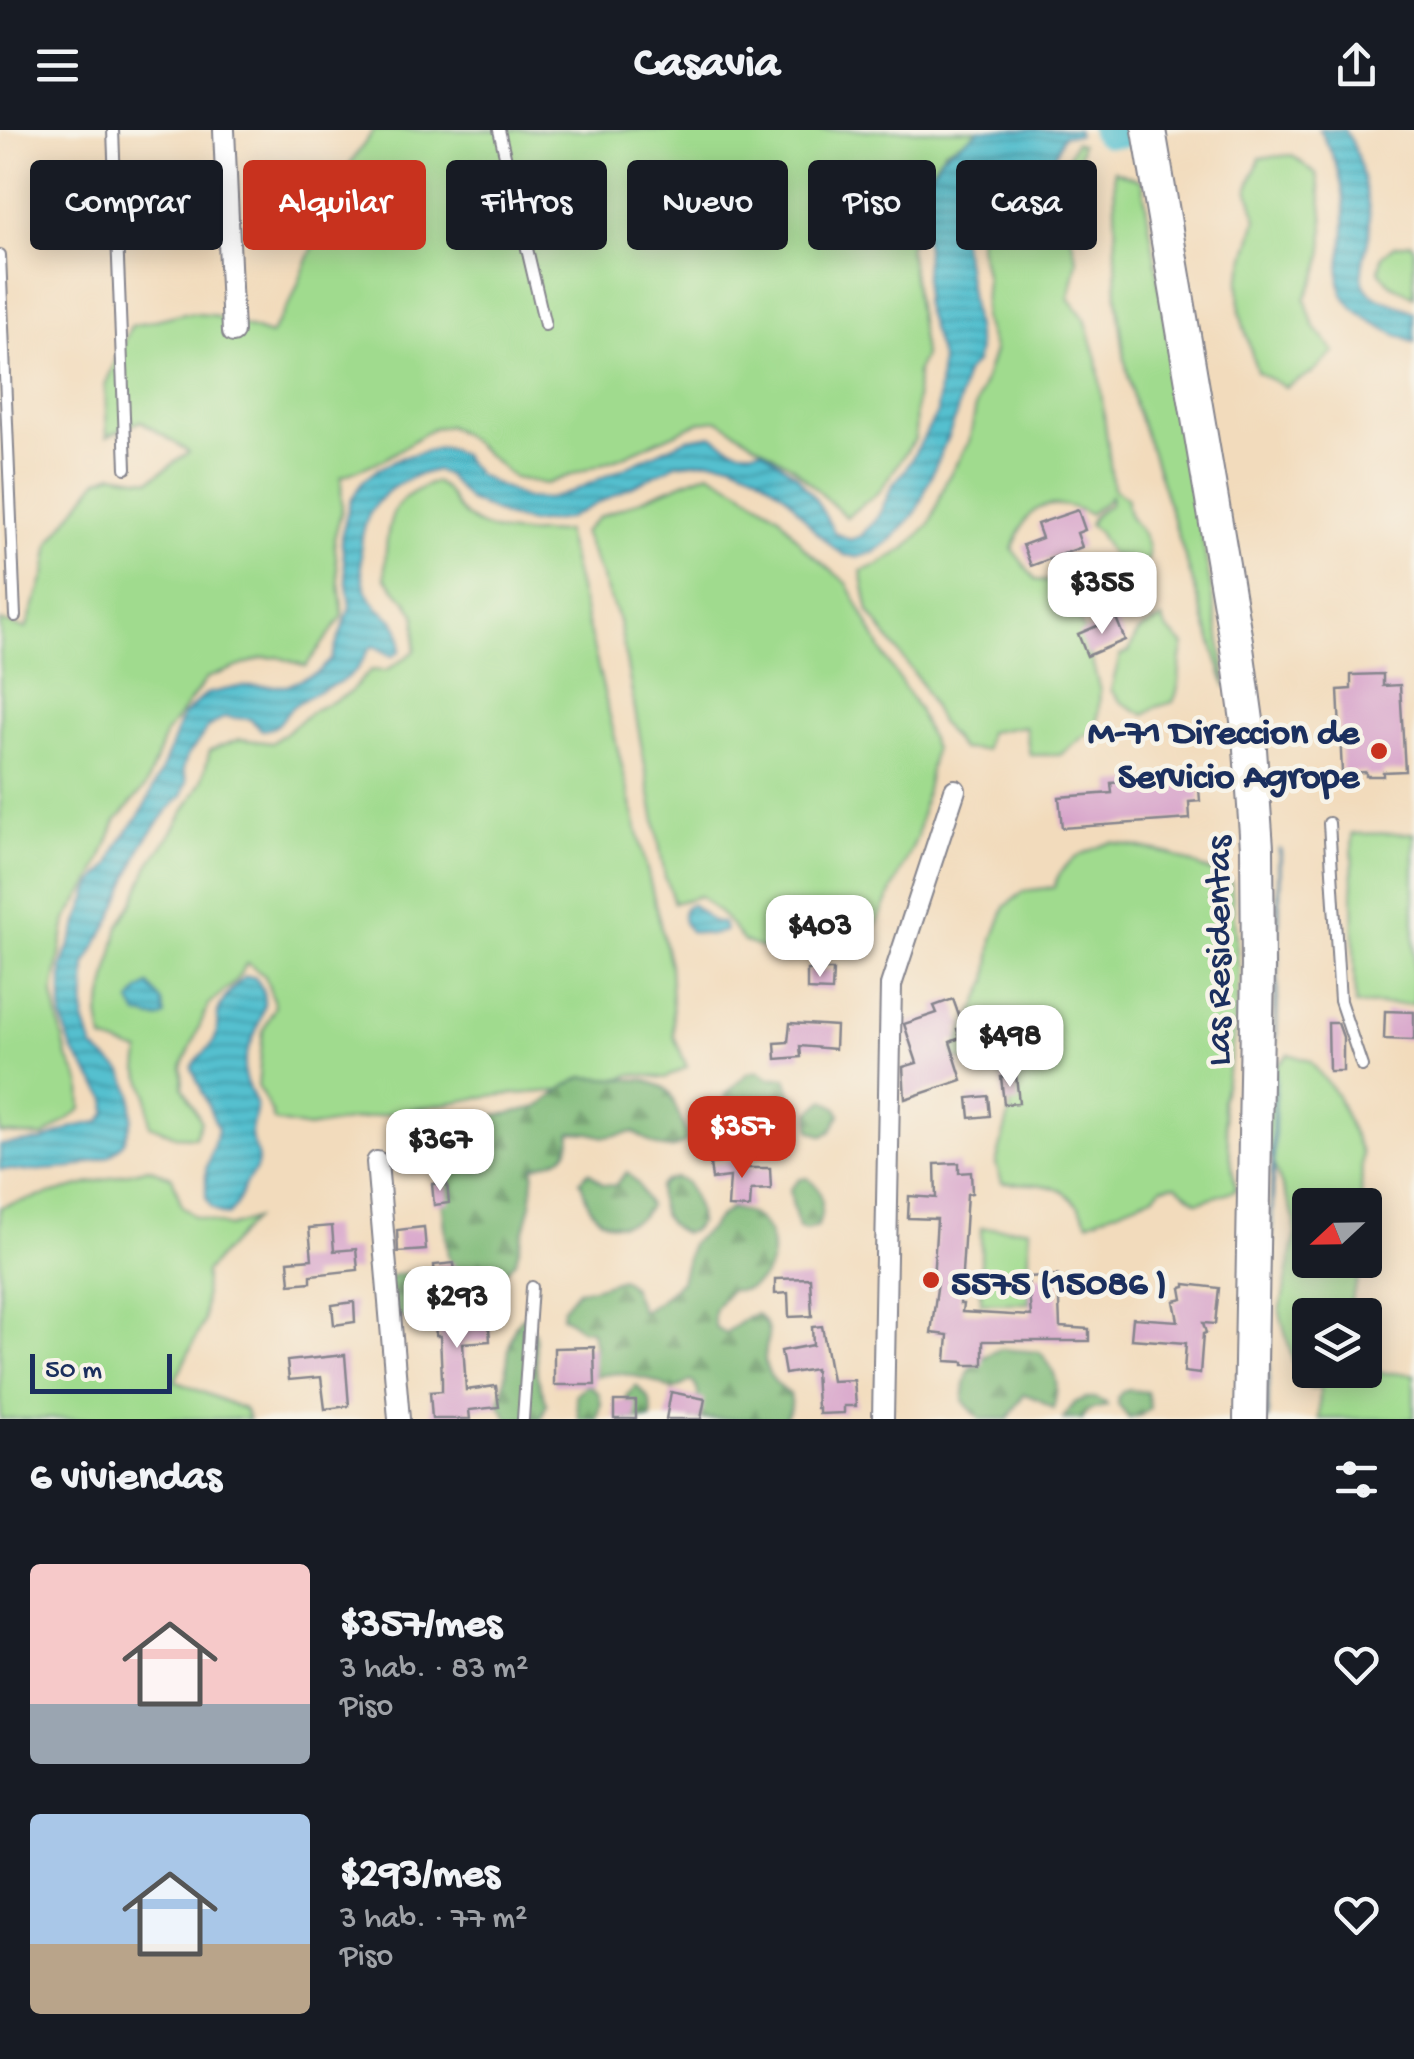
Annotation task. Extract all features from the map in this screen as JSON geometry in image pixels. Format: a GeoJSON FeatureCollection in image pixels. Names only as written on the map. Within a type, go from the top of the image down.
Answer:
{"type":"FeatureCollection","features":[{"type":"Feature","properties":{"kind":"main road","name":"Las Residentas"},"geometry":{"type":"LineString","coordinates":[[1149,130],[1236,641],[1250,754],[1257,848],[1258,966],[1250,1419]]}},
{"type":"Feature","properties":{"kind":"street"},"geometry":{"type":"LineString","coordinates":[[224,130],[232,332]]}},
{"type":"Feature","properties":{"kind":"street"},"geometry":{"type":"LineString","coordinates":[[883,1419],[890,985],[955,790]]}},
{"type":"Feature","properties":{"kind":"street"},"geometry":{"type":"LineString","coordinates":[[377,1162],[399,1419]]}},
{"type":"Feature","properties":{"kind":"lane"},"geometry":{"type":"LineString","coordinates":[[113,130],[126,468]]}},
{"type":"Feature","properties":{"kind":"lane"},"geometry":{"type":"LineString","coordinates":[[499,130],[544,325]]}},
{"type":"Feature","properties":{"kind":"lane"},"geometry":{"type":"LineString","coordinates":[[0,254],[14,616]]}},
{"type":"Feature","properties":{"kind":"lane"},"geometry":{"type":"LineString","coordinates":[[1329,823],[1340,1001],[1362,1066]]}},
{"type":"Feature","properties":{"kind":"lane"},"geometry":{"type":"LineString","coordinates":[[523,1419],[532,1286]]}},
{"type":"Feature","properties":{"kind":"green space"},"geometry":{"type":"Polygon","coordinates":[[[374,130],[986,130],[945,150],[936,163],[936,160],[808,160],[808,250],[909,250],[924,356],[917,371],[915,439],[879,492],[846,517],[793,467],[718,420],[700,422],[624,456],[546,484],[514,478],[448,426],[433,428],[385,459],[341,477],[342,509],[334,539],[343,616],[306,666],[278,657],[262,658],[207,678],[165,735],[146,786],[116,821],[95,875],[66,920],[53,995],[67,1056],[81,1084],[82,1109],[43,1137],[0,1133],[0,621],[26,629],[45,574],[50,543],[98,480],[113,474],[150,480],[189,452],[141,421],[107,436],[105,385],[131,326],[184,313],[211,315],[270,335],[292,299],[312,250],[426,250],[426,160],[353,160],[374,130]]]}},
{"type":"Feature","properties":{"kind":"green space"},"geometry":{"type":"Polygon","coordinates":[[[1075,142],[1081,145],[1079,160],[1065,160],[1075,142]]]}},
{"type":"Feature","properties":{"kind":"green space"},"geometry":{"type":"Polygon","coordinates":[[[1292,155],[1317,175],[1323,246],[1319,270],[1305,299],[1314,327],[1335,352],[1312,373],[1285,387],[1257,372],[1240,313],[1239,282],[1257,219],[1248,188],[1260,158],[1292,155]]]}},
{"type":"Feature","properties":{"kind":"green space"},"geometry":{"type":"Polygon","coordinates":[[[1114,170],[1142,181],[1226,687],[1134,403],[1117,298],[1114,170]]]}},
{"type":"Feature","properties":{"kind":"green space"},"geometry":{"type":"Polygon","coordinates":[[[1411,243],[1414,297],[1390,284],[1379,271],[1382,256],[1394,246],[1411,243]]]}},
{"type":"Feature","properties":{"kind":"green space"},"geometry":{"type":"Polygon","coordinates":[[[980,250],[1074,250],[1077,261],[1069,298],[1085,319],[1097,359],[1113,488],[1127,498],[1127,508],[1148,549],[1148,560],[1140,563],[1111,555],[1098,532],[1089,525],[1110,504],[1111,494],[1089,514],[1056,505],[1040,508],[1027,518],[1012,549],[1036,580],[1064,583],[1084,632],[1100,691],[1097,730],[1060,755],[1030,755],[1025,726],[988,732],[985,750],[961,749],[940,722],[921,683],[869,612],[861,571],[906,548],[930,524],[946,481],[969,442],[994,351],[983,317],[986,279],[980,250]]]}},
{"type":"Feature","properties":{"kind":"green space"},"geometry":{"type":"Polygon","coordinates":[[[709,472],[780,516],[804,548],[847,583],[886,659],[917,707],[934,749],[917,837],[871,936],[849,945],[811,948],[794,955],[744,942],[700,896],[674,903],[665,877],[619,621],[583,532],[599,517],[709,472]]]}},
{"type":"Feature","properties":{"kind":"green space"},"geometry":{"type":"Polygon","coordinates":[[[435,482],[448,492],[460,511],[484,527],[510,533],[565,531],[670,965],[674,1036],[687,1067],[665,1078],[633,1074],[595,1088],[489,1096],[308,1128],[274,1121],[258,1086],[263,1031],[275,1006],[265,976],[247,963],[234,983],[209,1004],[182,1067],[183,1087],[201,1121],[195,1137],[175,1136],[150,1125],[147,1092],[138,1070],[140,1052],[103,1040],[99,1015],[119,926],[149,865],[202,781],[210,750],[240,739],[272,743],[314,710],[348,694],[371,670],[386,671],[415,651],[416,616],[385,578],[387,542],[399,503],[435,482]]]}},
{"type":"Feature","properties":{"kind":"green space"},"geometry":{"type":"Polygon","coordinates":[[[1162,619],[1184,645],[1178,688],[1173,702],[1145,715],[1121,702],[1111,690],[1120,655],[1129,652],[1141,630],[1162,619]]]}},
{"type":"Feature","properties":{"kind":"green space"},"geometry":{"type":"Polygon","coordinates":[[[1414,833],[1414,1004],[1355,1005],[1352,834],[1414,833]]]}},
{"type":"Feature","properties":{"kind":"green space"},"geometry":{"type":"Polygon","coordinates":[[[1112,842],[1170,854],[1231,880],[1239,973],[1233,1043],[1222,1102],[1236,1190],[1198,1202],[1176,1185],[1162,1187],[1155,1195],[1088,1222],[1072,1198],[1063,1192],[1042,1185],[1002,1183],[996,1164],[1011,1107],[1010,1080],[952,1056],[988,981],[993,939],[1005,907],[1024,891],[1054,887],[1069,863],[1112,842]]]}},
{"type":"Feature","properties":{"kind":"green space"},"geometry":{"type":"Polygon","coordinates":[[[1289,1054],[1310,1061],[1336,1094],[1362,1154],[1361,1188],[1292,1188],[1292,1213],[1263,1136],[1272,1071],[1289,1054]]]}},
{"type":"Feature","properties":{"kind":"green space"},"geometry":{"type":"Polygon","coordinates":[[[759,1071],[769,1078],[786,1078],[795,1111],[793,1145],[771,1140],[760,1155],[735,1155],[727,1140],[725,1094],[748,1073],[759,1071]]]}},
{"type":"Feature","properties":{"kind":"green space"},"geometry":{"type":"Polygon","coordinates":[[[583,1077],[645,1080],[663,1087],[670,1093],[686,1141],[666,1149],[634,1132],[605,1137],[571,1132],[565,1153],[534,1167],[531,1204],[516,1260],[485,1295],[479,1293],[463,1280],[448,1257],[443,1174],[471,1127],[490,1117],[539,1107],[583,1077]]]}},
{"type":"Feature","properties":{"kind":"green space"},"geometry":{"type":"Polygon","coordinates":[[[825,1100],[840,1115],[831,1131],[823,1136],[810,1130],[810,1112],[825,1100]]]}},
{"type":"Feature","properties":{"kind":"green space"},"geometry":{"type":"Polygon","coordinates":[[[148,1168],[172,1177],[182,1206],[194,1216],[229,1227],[254,1219],[205,1272],[204,1321],[175,1381],[244,1409],[249,1419],[0,1419],[0,1207],[148,1168]]]}},
{"type":"Feature","properties":{"kind":"green space"},"geometry":{"type":"Polygon","coordinates":[[[589,1172],[603,1184],[614,1186],[627,1172],[649,1206],[630,1222],[607,1222],[593,1211],[585,1196],[580,1180],[589,1172]]]}},
{"type":"Feature","properties":{"kind":"green space"},"geometry":{"type":"Polygon","coordinates":[[[675,1178],[686,1182],[697,1207],[699,1222],[692,1231],[684,1233],[667,1221],[659,1201],[659,1187],[675,1178]]]}},
{"type":"Feature","properties":{"kind":"green space"},"geometry":{"type":"Polygon","coordinates":[[[808,1178],[818,1188],[822,1205],[818,1226],[806,1230],[799,1228],[790,1189],[800,1179],[808,1178]]]}},
{"type":"Feature","properties":{"kind":"green space"},"geometry":{"type":"Polygon","coordinates":[[[731,1208],[760,1221],[770,1239],[771,1259],[756,1284],[744,1290],[730,1290],[716,1307],[714,1321],[716,1328],[725,1333],[757,1314],[763,1321],[768,1332],[766,1366],[774,1380],[790,1394],[786,1416],[692,1419],[699,1399],[691,1381],[673,1390],[649,1379],[618,1373],[587,1377],[594,1353],[593,1336],[590,1330],[581,1329],[562,1316],[563,1308],[578,1290],[622,1279],[631,1286],[641,1311],[658,1302],[681,1281],[691,1243],[731,1208]]]}},
{"type":"Feature","properties":{"kind":"green space"},"geometry":{"type":"Polygon","coordinates":[[[981,1228],[1029,1228],[1029,1303],[981,1303],[981,1228]]]}},
{"type":"Feature","properties":{"kind":"green space"},"geometry":{"type":"Polygon","coordinates":[[[1292,1253],[1292,1278],[1358,1278],[1352,1298],[1292,1298],[1292,1357],[1280,1312],[1292,1253]]]}},
{"type":"Feature","properties":{"kind":"green space"},"geometry":{"type":"Polygon","coordinates":[[[409,1273],[413,1282],[406,1297],[412,1314],[404,1318],[386,1308],[375,1291],[389,1277],[409,1273]]]}},
{"type":"Feature","properties":{"kind":"green space"},"geometry":{"type":"Polygon","coordinates":[[[522,1317],[529,1320],[535,1335],[537,1376],[547,1404],[541,1419],[508,1419],[499,1403],[512,1334],[522,1317]]]}},
{"type":"Feature","properties":{"kind":"green space"},"geometry":{"type":"Polygon","coordinates":[[[1000,1349],[1040,1352],[1056,1379],[1053,1409],[1024,1394],[1008,1419],[980,1419],[963,1401],[971,1368],[1000,1349]]]}},
{"type":"Feature","properties":{"kind":"green space"},"geometry":{"type":"Polygon","coordinates":[[[1382,1373],[1414,1374],[1414,1419],[1319,1419],[1320,1388],[1382,1388],[1382,1373]]]}},
{"type":"Feature","properties":{"kind":"green space"},"geometry":{"type":"Polygon","coordinates":[[[589,1384],[599,1394],[597,1419],[579,1419],[576,1394],[589,1384]]]}},
{"type":"Feature","properties":{"kind":"green space"},"geometry":{"type":"Polygon","coordinates":[[[636,1386],[649,1400],[651,1419],[626,1419],[627,1395],[636,1386]]]}},
{"type":"Feature","properties":{"kind":"green space"},"geometry":{"type":"Polygon","coordinates":[[[1129,1390],[1147,1392],[1150,1408],[1129,1418],[1117,1398],[1129,1390]]]}},
{"type":"Feature","properties":{"kind":"green space"},"geometry":{"type":"Polygon","coordinates":[[[1086,1398],[1107,1406],[1089,1410],[1082,1419],[1063,1419],[1075,1402],[1086,1398]]]}},
{"type":"Feature","properties":{"kind":"water"},"geometry":{"type":"Polygon","coordinates":[[[980,130],[1078,130],[1078,135],[1063,135],[1053,160],[956,160],[956,250],[964,252],[978,349],[975,363],[965,374],[956,417],[916,512],[893,538],[875,552],[858,557],[845,555],[814,530],[788,497],[755,472],[731,462],[677,464],[566,519],[531,523],[469,500],[436,470],[395,486],[368,517],[361,559],[368,593],[399,630],[400,651],[393,656],[373,646],[349,676],[295,705],[274,727],[262,730],[250,719],[224,717],[209,727],[187,756],[183,769],[187,781],[182,796],[143,843],[112,918],[86,963],[84,1020],[93,1048],[123,1072],[132,1094],[132,1119],[124,1142],[110,1156],[72,1168],[0,1169],[0,1145],[42,1141],[73,1127],[99,1122],[106,1114],[107,1099],[72,1050],[62,1018],[62,967],[92,885],[110,865],[118,845],[144,808],[182,717],[206,694],[243,686],[287,686],[317,673],[331,660],[350,607],[341,537],[350,502],[362,482],[403,457],[439,448],[461,455],[478,475],[525,498],[547,499],[569,493],[687,439],[712,435],[735,448],[762,449],[796,475],[835,533],[850,540],[861,536],[879,516],[892,486],[937,413],[941,360],[924,305],[926,250],[936,250],[936,165],[941,156],[980,130]]]}},
{"type":"Feature","properties":{"kind":"water"},"geometry":{"type":"Polygon","coordinates":[[[1319,130],[1344,130],[1354,149],[1369,217],[1363,281],[1376,297],[1414,312],[1414,343],[1365,317],[1344,296],[1340,261],[1344,200],[1336,164],[1319,130]]]}},
{"type":"Feature","properties":{"kind":"water"},"geometry":{"type":"Polygon","coordinates":[[[1279,849],[1281,850],[1266,1419],[1279,849]]]}},
{"type":"Feature","properties":{"kind":"water"},"geometry":{"type":"Polygon","coordinates":[[[691,904],[712,921],[723,923],[725,931],[711,935],[690,931],[683,917],[685,907],[691,904]]]}},
{"type":"Feature","properties":{"kind":"water"},"geometry":{"type":"Polygon","coordinates":[[[244,977],[254,977],[264,999],[244,1072],[256,1105],[251,1135],[258,1161],[228,1215],[211,1207],[206,1197],[206,1170],[218,1129],[192,1068],[215,1039],[223,1001],[244,977]]]}},
{"type":"Feature","properties":{"kind":"water"},"geometry":{"type":"Polygon","coordinates":[[[149,985],[162,1002],[162,1018],[138,1015],[131,1002],[149,985]]]}},
{"type":"Feature","properties":{"kind":"building"},"geometry":{"type":"Polygon","coordinates":[[[1078,510],[1085,530],[1077,533],[1082,547],[1031,566],[1023,545],[1042,538],[1037,524],[1078,510]]]}},
{"type":"Feature","properties":{"kind":"building"},"geometry":{"type":"Polygon","coordinates":[[[1116,618],[1125,640],[1087,656],[1078,634],[1116,618]]]}},
{"type":"Feature","properties":{"kind":"building"},"geometry":{"type":"Polygon","coordinates":[[[1383,674],[1383,686],[1400,685],[1405,771],[1383,772],[1383,776],[1342,773],[1338,690],[1351,689],[1351,675],[1383,674]]]}},
{"type":"Feature","properties":{"kind":"building"},"geometry":{"type":"Polygon","coordinates":[[[1198,776],[1200,801],[1189,802],[1190,819],[1062,828],[1059,797],[1112,793],[1111,783],[1198,776]]]}},
{"type":"Feature","properties":{"kind":"building"},"geometry":{"type":"Polygon","coordinates":[[[807,970],[833,970],[832,991],[807,990],[807,970]]]}},
{"type":"Feature","properties":{"kind":"building"},"geometry":{"type":"Polygon","coordinates":[[[953,999],[963,1027],[957,1029],[960,1038],[950,1042],[962,1080],[905,1099],[903,1067],[917,1063],[904,1024],[937,1013],[934,1006],[953,999]]]}},
{"type":"Feature","properties":{"kind":"building"},"geometry":{"type":"Polygon","coordinates":[[[1385,1011],[1414,1012],[1414,1040],[1384,1039],[1385,1011]]]}},
{"type":"Feature","properties":{"kind":"building"},"geometry":{"type":"Polygon","coordinates":[[[790,1023],[836,1026],[835,1049],[800,1046],[801,1057],[776,1059],[775,1043],[788,1042],[790,1023]]]}},
{"type":"Feature","properties":{"kind":"building"},"geometry":{"type":"Polygon","coordinates":[[[1328,1023],[1338,1023],[1343,1037],[1343,1071],[1329,1071],[1328,1023]]]}},
{"type":"Feature","properties":{"kind":"building"},"geometry":{"type":"Polygon","coordinates":[[[1016,1075],[1019,1103],[1004,1104],[1001,1077],[1016,1075]]]}},
{"type":"Feature","properties":{"kind":"building"},"geometry":{"type":"Polygon","coordinates":[[[988,1096],[990,1116],[970,1118],[968,1098],[988,1096]]]}},
{"type":"Feature","properties":{"kind":"building"},"geometry":{"type":"Polygon","coordinates":[[[747,1160],[748,1168],[770,1168],[771,1189],[751,1190],[750,1208],[728,1207],[730,1177],[712,1179],[710,1164],[747,1160]]]}},
{"type":"Feature","properties":{"kind":"building"},"geometry":{"type":"Polygon","coordinates":[[[959,1163],[959,1173],[971,1172],[972,1193],[967,1194],[962,1312],[1031,1316],[1028,1277],[1058,1275],[1060,1327],[1089,1329],[1089,1341],[983,1341],[983,1365],[946,1361],[948,1335],[931,1333],[938,1281],[933,1280],[937,1219],[908,1218],[909,1196],[936,1198],[935,1164],[959,1163]]]}},
{"type":"Feature","properties":{"kind":"building"},"geometry":{"type":"Polygon","coordinates":[[[447,1183],[449,1203],[434,1205],[432,1184],[447,1183]]]}},
{"type":"Feature","properties":{"kind":"building"},"geometry":{"type":"Polygon","coordinates":[[[332,1226],[334,1251],[356,1249],[358,1270],[311,1275],[311,1282],[290,1284],[288,1261],[312,1259],[309,1228],[332,1226]]]}},
{"type":"Feature","properties":{"kind":"building"},"geometry":{"type":"Polygon","coordinates":[[[424,1227],[426,1250],[398,1252],[397,1230],[424,1227]]]}},
{"type":"Feature","properties":{"kind":"building"},"geometry":{"type":"Polygon","coordinates":[[[454,1263],[457,1291],[467,1316],[488,1314],[490,1341],[463,1343],[466,1390],[496,1386],[499,1407],[469,1410],[470,1419],[432,1419],[430,1392],[442,1391],[434,1265],[454,1263]]]}},
{"type":"Feature","properties":{"kind":"building"},"geometry":{"type":"Polygon","coordinates":[[[810,1278],[812,1316],[789,1317],[788,1293],[775,1294],[775,1279],[810,1278]]]}},
{"type":"Feature","properties":{"kind":"building"},"geometry":{"type":"Polygon","coordinates":[[[1185,1284],[1219,1288],[1215,1324],[1203,1323],[1206,1333],[1200,1374],[1184,1372],[1186,1343],[1131,1339],[1133,1318],[1178,1321],[1174,1301],[1183,1299],[1181,1288],[1185,1284]]]}},
{"type":"Feature","properties":{"kind":"building"},"geometry":{"type":"Polygon","coordinates":[[[354,1302],[355,1322],[334,1325],[332,1305],[354,1302]]]}},
{"type":"Feature","properties":{"kind":"building"},"geometry":{"type":"Polygon","coordinates":[[[822,1326],[832,1381],[854,1380],[856,1406],[844,1406],[844,1413],[819,1414],[815,1369],[785,1374],[781,1351],[813,1345],[812,1327],[822,1326]]]}},
{"type":"Feature","properties":{"kind":"building"},"geometry":{"type":"Polygon","coordinates":[[[594,1347],[595,1385],[554,1385],[554,1348],[594,1347]]]}},
{"type":"Feature","properties":{"kind":"building"},"geometry":{"type":"Polygon","coordinates":[[[345,1355],[349,1406],[325,1409],[321,1377],[289,1380],[287,1361],[345,1355]]]}},
{"type":"Feature","properties":{"kind":"building"},"geometry":{"type":"Polygon","coordinates":[[[671,1392],[705,1399],[701,1419],[666,1419],[671,1392]]]}},
{"type":"Feature","properties":{"kind":"building"},"geometry":{"type":"Polygon","coordinates":[[[614,1401],[636,1401],[636,1419],[614,1419],[614,1401]]]}},
{"type":"Feature","properties":{"kind":"waterway"},"geometry":{"type":"LineString","coordinates":[[1108,130],[1123,130]]}},
{"type":"Feature","properties":{"kind":"place","name":"M-71 Direccion de Servicio Agrope"},"geometry":{"type":"Point","coordinates":[1379,751]}},
{"type":"Feature","properties":{"kind":"place","name":"5575 (15086 )"},"geometry":{"type":"Point","coordinates":[931,1280]}}]}
